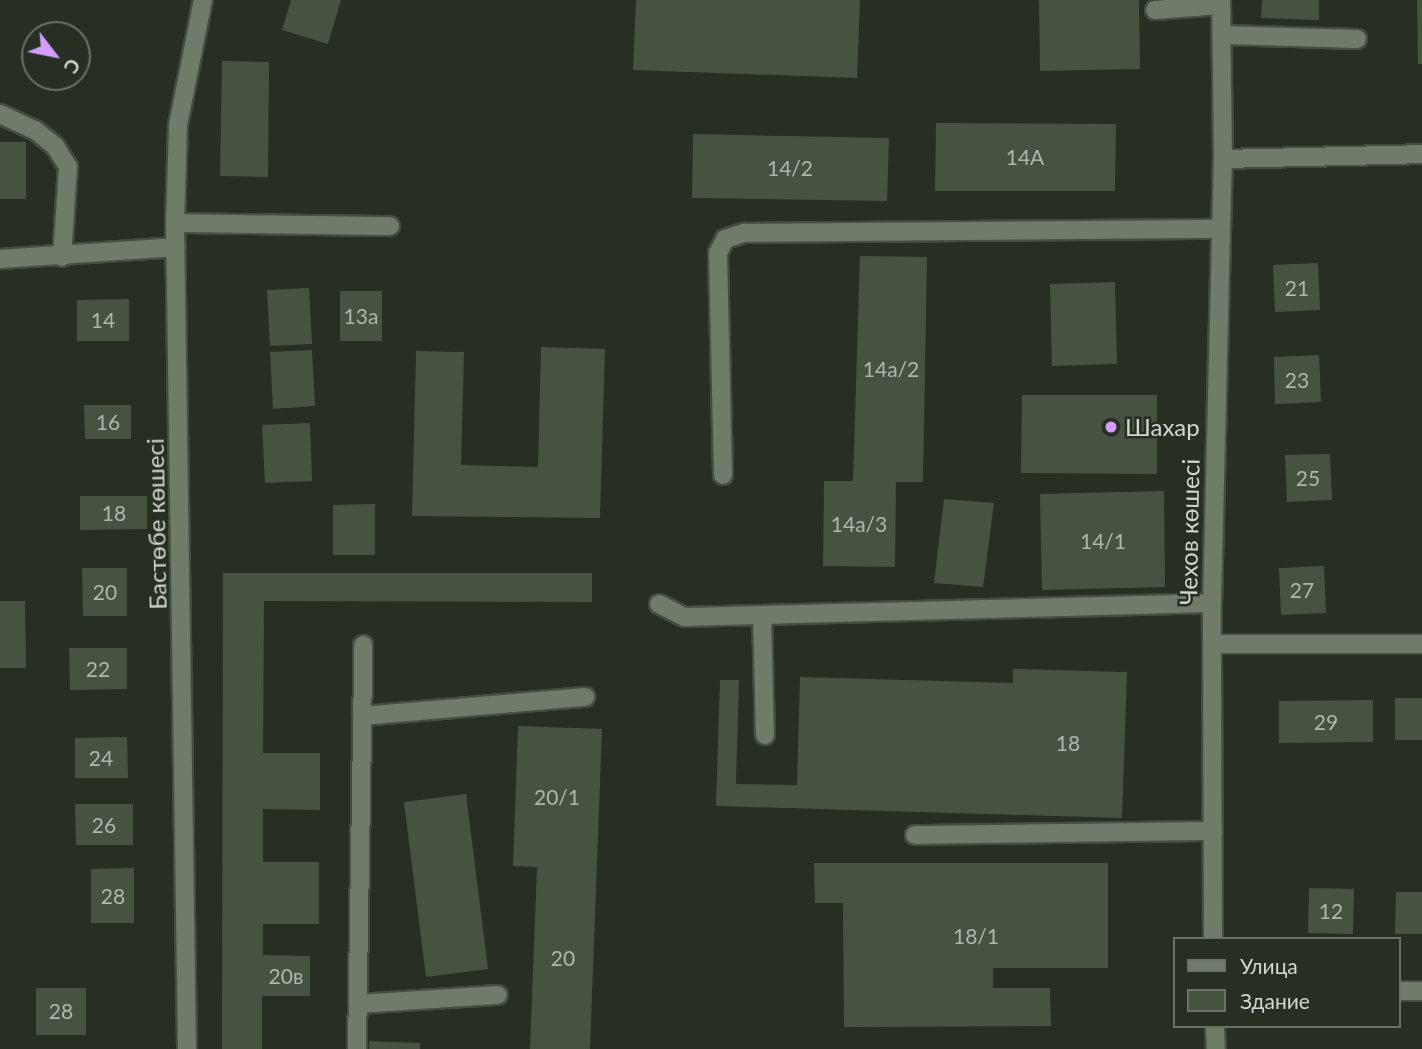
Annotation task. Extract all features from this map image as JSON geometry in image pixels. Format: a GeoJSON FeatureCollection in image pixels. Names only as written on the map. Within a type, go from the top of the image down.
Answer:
{"type":"FeatureCollection","features":[{"type":"Feature","properties":{"kind":"street","name":"Бастөбе көшесі"},"geometry":{"type":"LineString","coordinates":[[187,1049],[175,223],[178,125],[203,0]]}},
{"type":"Feature","properties":{"kind":"street"},"geometry":{"type":"LineString","coordinates":[[1155,10],[1220,2]]}},
{"type":"Feature","properties":{"kind":"street","name":"Чехов көшесі"},"geometry":{"type":"LineString","coordinates":[[1213,937],[1212,603],[1218,229],[1223,159],[1223,35],[1220,2]]}},
{"type":"Feature","properties":{"kind":"street"},"geometry":{"type":"LineString","coordinates":[[1223,35],[1357,39]]}},
{"type":"Feature","properties":{"kind":"street"},"geometry":{"type":"LineString","coordinates":[[0,114],[35,130],[55,146],[68,167],[61,257]]}},
{"type":"Feature","properties":{"kind":"street"},"geometry":{"type":"LineString","coordinates":[[1223,159],[1422,154]]}},
{"type":"Feature","properties":{"kind":"street"},"geometry":{"type":"LineString","coordinates":[[175,223],[390,226]]}},
{"type":"Feature","properties":{"kind":"street"},"geometry":{"type":"LineString","coordinates":[[723,475],[718,253],[725,239],[744,233],[1218,229]]}},
{"type":"Feature","properties":{"kind":"street"},"geometry":{"type":"LineString","coordinates":[[0,259],[61,257],[176,247]]}},
{"type":"Feature","properties":{"kind":"street"},"geometry":{"type":"LineString","coordinates":[[660,604],[685,617],[1212,603]]}},
{"type":"Feature","properties":{"kind":"street"},"geometry":{"type":"LineString","coordinates":[[762,615],[765,735]]}},
{"type":"Feature","properties":{"kind":"street"},"geometry":{"type":"LineString","coordinates":[[1212,644],[1422,644]]}},
{"type":"Feature","properties":{"kind":"street"},"geometry":{"type":"LineString","coordinates":[[357,1049],[363,645]]}},
{"type":"Feature","properties":{"kind":"street"},"geometry":{"type":"LineString","coordinates":[[362,716],[585,697]]}},
{"type":"Feature","properties":{"kind":"street"},"geometry":{"type":"LineString","coordinates":[[915,835],[1213,831]]}},
{"type":"Feature","properties":{"kind":"street"},"geometry":{"type":"LineString","coordinates":[[1401,991],[1422,991]]}},
{"type":"Feature","properties":{"kind":"street"},"geometry":{"type":"LineString","coordinates":[[358,1004],[498,995]]}},
{"type":"Feature","properties":{"kind":"street"},"geometry":{"type":"LineString","coordinates":[[1215,1028],[1216,1049]]}},
{"type":"Feature","properties":{"kind":"building"},"geometry":{"type":"Polygon","coordinates":[[[291,0],[341,0],[328,44],[282,30],[291,0]]]}},
{"type":"Feature","properties":{"kind":"building"},"geometry":{"type":"Polygon","coordinates":[[[636,0],[860,0],[857,78],[633,70],[636,0]]]}},
{"type":"Feature","properties":{"kind":"building"},"geometry":{"type":"Polygon","coordinates":[[[1039,0],[1139,0],[1140,69],[1040,71],[1039,0]]]}},
{"type":"Feature","properties":{"kind":"building"},"geometry":{"type":"Polygon","coordinates":[[[1262,0],[1319,0],[1319,20],[1261,18],[1262,0]]]}},
{"type":"Feature","properties":{"kind":"building"},"geometry":{"type":"Polygon","coordinates":[[[1417,0],[1422,0],[1422,64],[1418,64],[1417,0]]]}},
{"type":"Feature","properties":{"kind":"building"},"geometry":{"type":"Polygon","coordinates":[[[222,61],[269,62],[268,177],[220,176],[222,61]]]}},
{"type":"Feature","properties":{"kind":"building"},"geometry":{"type":"Polygon","coordinates":[[[936,123],[1116,124],[1115,191],[935,191],[936,123]]]}},
{"type":"Feature","properties":{"kind":"building"},"geometry":{"type":"Polygon","coordinates":[[[693,134],[889,138],[887,201],[692,198],[693,134]]]}},
{"type":"Feature","properties":{"kind":"building"},"geometry":{"type":"Polygon","coordinates":[[[0,142],[26,142],[26,199],[0,199],[0,142]]]}},
{"type":"Feature","properties":{"kind":"building"},"geometry":{"type":"Polygon","coordinates":[[[860,256],[927,257],[923,482],[896,482],[895,567],[823,566],[824,481],[853,481],[860,256]]]}},
{"type":"Feature","properties":{"kind":"building"},"geometry":{"type":"Polygon","coordinates":[[[1318,263],[1320,310],[1275,312],[1273,265],[1318,263]]]}},
{"type":"Feature","properties":{"kind":"building"},"geometry":{"type":"Polygon","coordinates":[[[1115,282],[1117,364],[1052,366],[1050,284],[1115,282]]]}},
{"type":"Feature","properties":{"kind":"building"},"geometry":{"type":"Polygon","coordinates":[[[309,288],[312,344],[270,346],[267,290],[309,288]]]}},
{"type":"Feature","properties":{"kind":"building"},"geometry":{"type":"Polygon","coordinates":[[[340,291],[382,291],[382,341],[340,341],[340,291]]]}},
{"type":"Feature","properties":{"kind":"building"},"geometry":{"type":"Polygon","coordinates":[[[129,299],[129,341],[77,341],[77,300],[129,299]]]}},
{"type":"Feature","properties":{"kind":"building"},"geometry":{"type":"Polygon","coordinates":[[[541,347],[605,349],[600,518],[412,516],[416,351],[464,352],[461,465],[538,467],[541,347]]]}},
{"type":"Feature","properties":{"kind":"building"},"geometry":{"type":"Polygon","coordinates":[[[312,350],[315,406],[273,409],[270,352],[312,350]]]}},
{"type":"Feature","properties":{"kind":"building"},"geometry":{"type":"Polygon","coordinates":[[[1319,355],[1321,402],[1275,404],[1274,357],[1319,355]]]}},
{"type":"Feature","properties":{"kind":"building"},"geometry":{"type":"Polygon","coordinates":[[[1022,395],[1157,395],[1157,474],[1021,473],[1022,395]]]}},
{"type":"Feature","properties":{"kind":"building"},"geometry":{"type":"Polygon","coordinates":[[[84,405],[131,405],[131,439],[85,439],[84,405]]]}},
{"type":"Feature","properties":{"kind":"building"},"geometry":{"type":"Polygon","coordinates":[[[310,423],[312,481],[265,483],[262,425],[310,423]]]}},
{"type":"Feature","properties":{"kind":"building"},"geometry":{"type":"Polygon","coordinates":[[[1330,454],[1332,500],[1287,502],[1285,455],[1330,454]]]}},
{"type":"Feature","properties":{"kind":"building"},"geometry":{"type":"Polygon","coordinates":[[[1164,491],[1165,587],[1042,590],[1040,494],[1164,491]]]}},
{"type":"Feature","properties":{"kind":"building"},"geometry":{"type":"Polygon","coordinates":[[[80,496],[147,496],[147,529],[80,530],[80,496]]]}},
{"type":"Feature","properties":{"kind":"building"},"geometry":{"type":"Polygon","coordinates":[[[944,499],[994,503],[983,587],[934,583],[944,499]]]}},
{"type":"Feature","properties":{"kind":"building"},"geometry":{"type":"Polygon","coordinates":[[[375,504],[375,555],[333,555],[333,505],[375,504]]]}},
{"type":"Feature","properties":{"kind":"building"},"geometry":{"type":"Polygon","coordinates":[[[1324,566],[1326,613],[1281,615],[1279,568],[1324,566]]]}},
{"type":"Feature","properties":{"kind":"building"},"geometry":{"type":"Polygon","coordinates":[[[82,568],[127,568],[127,616],[83,616],[82,568]]]}},
{"type":"Feature","properties":{"kind":"building"},"geometry":{"type":"Polygon","coordinates":[[[223,573],[592,573],[592,602],[264,601],[263,753],[320,753],[320,810],[263,809],[263,862],[319,862],[319,924],[263,924],[263,955],[310,956],[310,996],[262,996],[262,1049],[222,1049],[223,573]]]}},
{"type":"Feature","properties":{"kind":"building"},"geometry":{"type":"Polygon","coordinates":[[[0,601],[25,601],[26,668],[0,668],[0,601]]]}},
{"type":"Feature","properties":{"kind":"building"},"geometry":{"type":"Polygon","coordinates":[[[69,648],[127,648],[127,689],[70,690],[69,648]]]}},
{"type":"Feature","properties":{"kind":"building"},"geometry":{"type":"Polygon","coordinates":[[[1013,669],[1127,672],[1122,818],[716,806],[720,680],[739,680],[736,784],[797,785],[800,677],[1013,683],[1013,669]]]}},
{"type":"Feature","properties":{"kind":"building"},"geometry":{"type":"Polygon","coordinates":[[[1395,698],[1422,698],[1422,740],[1395,740],[1395,698]]]}},
{"type":"Feature","properties":{"kind":"building"},"geometry":{"type":"Polygon","coordinates":[[[1373,700],[1373,742],[1279,743],[1279,701],[1373,700]]]}},
{"type":"Feature","properties":{"kind":"building"},"geometry":{"type":"Polygon","coordinates":[[[518,726],[602,729],[590,1049],[530,1049],[537,867],[513,866],[518,726]]]}},
{"type":"Feature","properties":{"kind":"building"},"geometry":{"type":"Polygon","coordinates":[[[127,737],[128,778],[75,778],[75,738],[127,737]]]}},
{"type":"Feature","properties":{"kind":"building"},"geometry":{"type":"Polygon","coordinates":[[[466,794],[488,969],[426,977],[404,802],[466,794]]]}},
{"type":"Feature","properties":{"kind":"building"},"geometry":{"type":"Polygon","coordinates":[[[75,804],[133,804],[133,845],[76,845],[75,804]]]}},
{"type":"Feature","properties":{"kind":"building"},"geometry":{"type":"Polygon","coordinates":[[[814,863],[1108,863],[1108,968],[993,968],[993,988],[1050,988],[1051,1026],[844,1027],[843,903],[815,903],[814,863]]]}},
{"type":"Feature","properties":{"kind":"building"},"geometry":{"type":"Polygon","coordinates":[[[134,868],[134,923],[91,923],[91,869],[134,868]]]}},
{"type":"Feature","properties":{"kind":"building"},"geometry":{"type":"Polygon","coordinates":[[[1309,888],[1354,889],[1353,934],[1308,933],[1309,888]]]}},
{"type":"Feature","properties":{"kind":"building"},"geometry":{"type":"Polygon","coordinates":[[[1396,892],[1422,892],[1422,934],[1395,934],[1396,892]]]}},
{"type":"Feature","properties":{"kind":"building"},"geometry":{"type":"Polygon","coordinates":[[[36,988],[86,988],[86,1035],[36,1035],[36,988]]]}},
{"type":"Feature","properties":{"kind":"building"},"geometry":{"type":"Polygon","coordinates":[[[369,1041],[420,1043],[420,1049],[369,1049],[369,1041]]]}},
{"type":"Feature","properties":{"kind":"place","name":"Шахар"},"geometry":{"type":"Point","coordinates":[1111,427]}}]}
